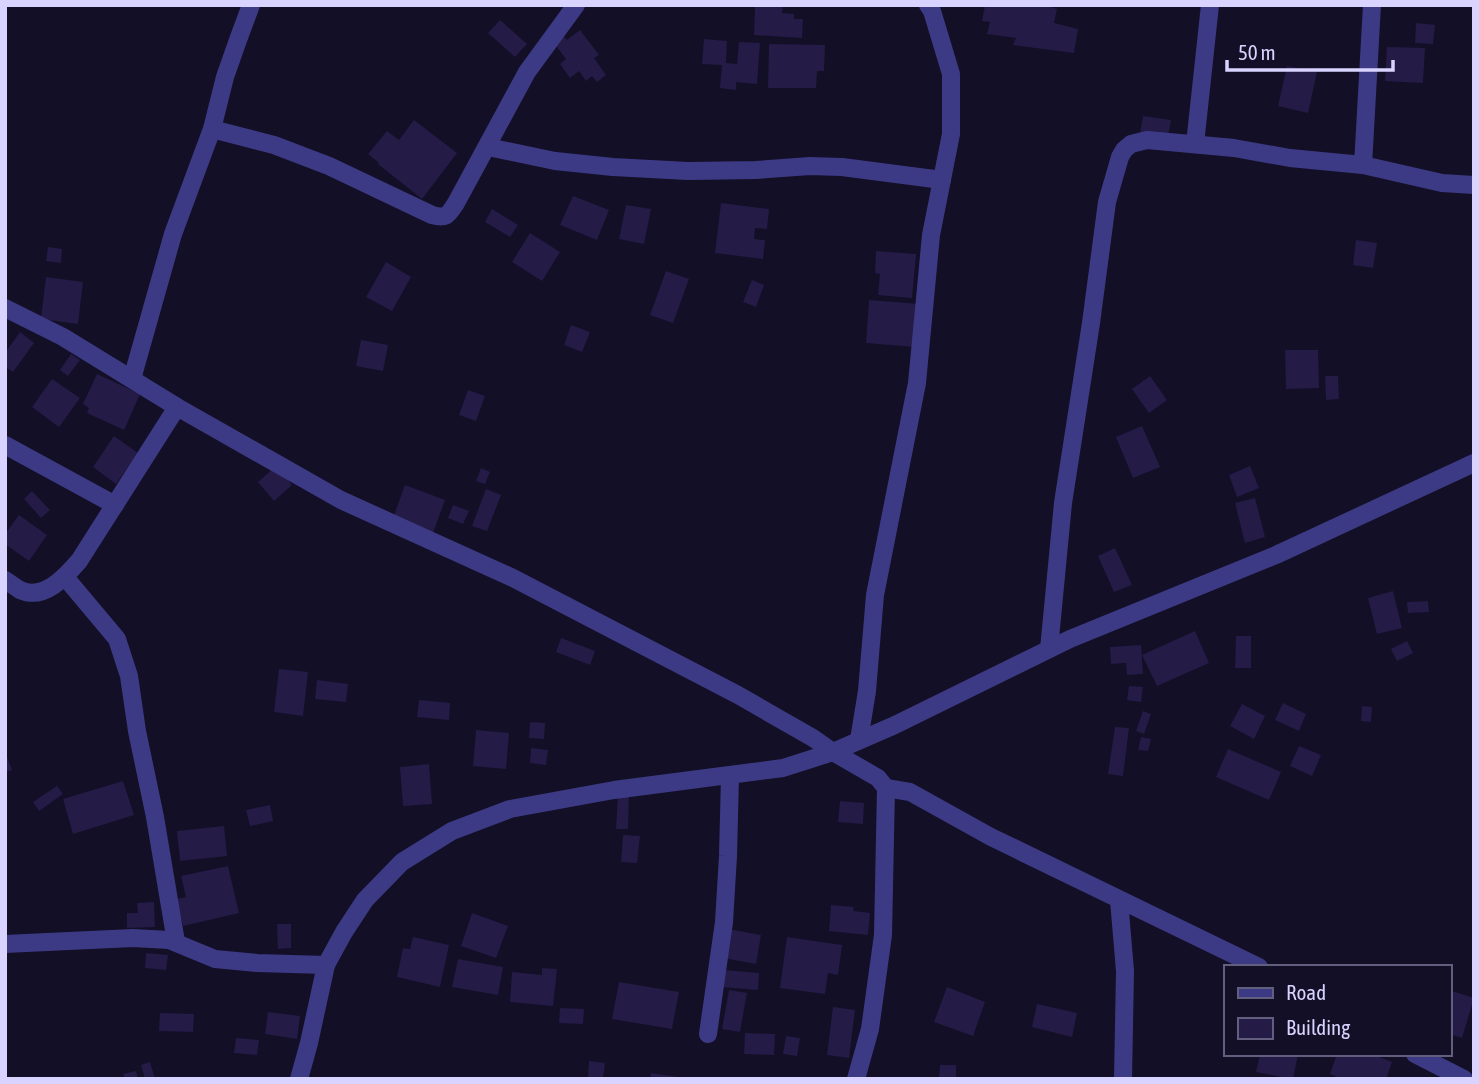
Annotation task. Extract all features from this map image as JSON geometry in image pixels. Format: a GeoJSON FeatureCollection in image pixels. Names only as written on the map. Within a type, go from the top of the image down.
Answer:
{"type":"FeatureCollection","features":[{"type":"Feature","properties":{"kind":"street"},"geometry":{"type":"LineString","coordinates":[[132,379],[173,234],[212,129],[225,77],[251,5]]}},
{"type":"Feature","properties":{"kind":"street"},"geometry":{"type":"LineString","coordinates":[[212,129],[274,145],[318,162],[432,215],[442,217],[449,214],[527,72],[576,5]]}},
{"type":"Feature","properties":{"kind":"street"},"geometry":{"type":"LineString","coordinates":[[859,740],[867,691],[874,595],[917,383],[931,235],[951,134],[951,74],[928,5]]}},
{"type":"Feature","properties":{"kind":"street"},"geometry":{"type":"LineString","coordinates":[[1195,144],[1210,5]]}},
{"type":"Feature","properties":{"kind":"street"},"geometry":{"type":"LineString","coordinates":[[1363,165],[1371,5]]}},
{"type":"Feature","properties":{"kind":"street"},"geometry":{"type":"LineString","coordinates":[[1049,649],[1063,503],[1107,202],[1124,150],[1131,144],[1147,140],[1195,144],[1290,158],[1363,165],[1442,183],[1474,185]]}},
{"type":"Feature","properties":{"kind":"street"},"geometry":{"type":"LineString","coordinates":[[488,147],[555,161],[613,167],[688,171],[842,167],[942,180]]}},
{"type":"Feature","properties":{"kind":"street"},"geometry":{"type":"LineString","coordinates":[[5,308],[63,337],[177,407],[341,500],[513,578],[738,695],[813,737],[878,778],[886,788],[883,935],[870,1029],[856,1079]]}},
{"type":"Feature","properties":{"kind":"street"},"geometry":{"type":"LineString","coordinates":[[5,580],[22,591],[34,593],[46,590],[65,577],[79,561],[177,407]]}},
{"type":"Feature","properties":{"kind":"street"},"geometry":{"type":"LineString","coordinates":[[5,445],[115,505]]}},
{"type":"Feature","properties":{"kind":"street"},"geometry":{"type":"LineString","coordinates":[[299,1079],[326,965],[344,932],[365,900],[402,862],[452,831],[510,809],[614,790],[783,768],[833,752],[895,725],[1070,639],[1276,555],[1474,463]]}},
{"type":"Feature","properties":{"kind":"street"},"geometry":{"type":"LineString","coordinates":[[65,577],[117,639],[129,676],[176,943]]}},
{"type":"Feature","properties":{"kind":"street"},"geometry":{"type":"LineString","coordinates":[[708,1034],[724,922],[729,856],[730,776]]}},
{"type":"Feature","properties":{"kind":"street"},"geometry":{"type":"LineString","coordinates":[[886,788],[910,792],[991,837],[1255,965]]}},
{"type":"Feature","properties":{"kind":"street"},"geometry":{"type":"LineString","coordinates":[[1119,900],[1125,971],[1123,1079]]}},
{"type":"Feature","properties":{"kind":"street"},"geometry":{"type":"LineString","coordinates":[[5,944],[133,937],[169,940],[215,959],[326,965]]}},
{"type":"Feature","properties":{"kind":"street"},"geometry":{"type":"LineString","coordinates":[[1419,1056],[1464,1079]]}},
{"type":"Feature","properties":{"kind":"building"},"geometry":{"type":"Polygon","coordinates":[[[755,5],[783,5],[782,13],[794,14],[794,19],[803,19],[802,38],[754,35],[755,5]]]}},
{"type":"Feature","properties":{"kind":"building"},"geometry":{"type":"Polygon","coordinates":[[[985,5],[1051,5],[1057,9],[1054,23],[1078,29],[1074,53],[1013,45],[1016,38],[987,34],[990,22],[982,21],[985,5]]]}},
{"type":"Feature","properties":{"kind":"building"},"geometry":{"type":"Polygon","coordinates":[[[500,20],[527,44],[515,57],[488,33],[500,20]]]}},
{"type":"Feature","properties":{"kind":"building"},"geometry":{"type":"Polygon","coordinates":[[[1416,23],[1435,25],[1433,44],[1415,43],[1416,23]]]}},
{"type":"Feature","properties":{"kind":"building"},"geometry":{"type":"Polygon","coordinates":[[[580,30],[599,55],[594,58],[606,75],[597,82],[592,76],[586,81],[579,71],[570,78],[560,64],[566,59],[554,43],[563,36],[567,40],[580,30]]]}},
{"type":"Feature","properties":{"kind":"building"},"geometry":{"type":"Polygon","coordinates":[[[704,39],[727,41],[726,63],[737,64],[739,42],[760,43],[757,84],[736,82],[736,90],[720,88],[722,65],[702,64],[704,39]]]}},
{"type":"Feature","properties":{"kind":"building"},"geometry":{"type":"Polygon","coordinates":[[[769,44],[825,45],[824,71],[817,71],[816,88],[768,88],[769,44]]]}},
{"type":"Feature","properties":{"kind":"building"},"geometry":{"type":"Polygon","coordinates":[[[1387,47],[1425,48],[1423,83],[1385,81],[1387,47]]]}},
{"type":"Feature","properties":{"kind":"building"},"geometry":{"type":"Polygon","coordinates":[[[1287,66],[1317,72],[1308,113],[1278,106],[1287,66]]]}},
{"type":"Feature","properties":{"kind":"building"},"geometry":{"type":"Polygon","coordinates":[[[1143,116],[1171,120],[1168,138],[1140,133],[1143,116]]]}},
{"type":"Feature","properties":{"kind":"building"},"geometry":{"type":"Polygon","coordinates":[[[414,120],[457,153],[422,199],[368,154],[387,131],[399,140],[414,120]]]}},
{"type":"Feature","properties":{"kind":"building"},"geometry":{"type":"Polygon","coordinates":[[[573,196],[609,210],[597,240],[560,225],[573,196]]]}},
{"type":"Feature","properties":{"kind":"building"},"geometry":{"type":"Polygon","coordinates":[[[721,203],[769,209],[767,229],[755,228],[754,239],[765,240],[763,259],[715,253],[721,203]]]}},
{"type":"Feature","properties":{"kind":"building"},"geometry":{"type":"Polygon","coordinates":[[[626,205],[651,209],[644,244],[619,239],[626,205]]]}},
{"type":"Feature","properties":{"kind":"building"},"geometry":{"type":"Polygon","coordinates":[[[492,209],[518,225],[510,237],[485,222],[492,209]]]}},
{"type":"Feature","properties":{"kind":"building"},"geometry":{"type":"Polygon","coordinates":[[[530,233],[560,252],[542,281],[512,262],[530,233]]]}},
{"type":"Feature","properties":{"kind":"building"},"geometry":{"type":"Polygon","coordinates":[[[1356,240],[1377,243],[1373,268],[1353,265],[1356,240]]]}},
{"type":"Feature","properties":{"kind":"building"},"geometry":{"type":"Polygon","coordinates":[[[48,247],[62,249],[61,263],[46,261],[48,247]]]}},
{"type":"Feature","properties":{"kind":"building"},"geometry":{"type":"Polygon","coordinates":[[[876,251],[916,254],[912,298],[878,295],[880,274],[875,273],[876,251]]]}},
{"type":"Feature","properties":{"kind":"building"},"geometry":{"type":"Polygon","coordinates":[[[386,262],[411,277],[392,311],[366,297],[386,262]]]}},
{"type":"Feature","properties":{"kind":"building"},"geometry":{"type":"Polygon","coordinates":[[[666,271],[689,279],[673,323],[650,315],[666,271]]]}},
{"type":"Feature","properties":{"kind":"building"},"geometry":{"type":"Polygon","coordinates":[[[46,277],[83,282],[78,324],[41,319],[46,277]]]}},
{"type":"Feature","properties":{"kind":"building"},"geometry":{"type":"Polygon","coordinates":[[[752,280],[764,285],[756,307],[743,302],[752,280]]]}},
{"type":"Feature","properties":{"kind":"building"},"geometry":{"type":"Polygon","coordinates":[[[869,300],[919,304],[915,347],[866,343],[869,300]]]}},
{"type":"Feature","properties":{"kind":"building"},"geometry":{"type":"Polygon","coordinates":[[[571,325],[590,332],[582,352],[564,345],[571,325]]]}},
{"type":"Feature","properties":{"kind":"building"},"geometry":{"type":"Polygon","coordinates":[[[20,332],[34,343],[13,372],[5,367],[5,353],[20,332]]]}},
{"type":"Feature","properties":{"kind":"building"},"geometry":{"type":"Polygon","coordinates":[[[361,340],[388,345],[383,371],[356,366],[361,340]]]}},
{"type":"Feature","properties":{"kind":"building"},"geometry":{"type":"Polygon","coordinates":[[[1285,350],[1318,350],[1319,388],[1286,389],[1285,350]]]}},
{"type":"Feature","properties":{"kind":"building"},"geometry":{"type":"Polygon","coordinates":[[[71,354],[80,360],[68,376],[60,370],[71,354]]]}},
{"type":"Feature","properties":{"kind":"building"},"geometry":{"type":"Polygon","coordinates":[[[97,374],[140,394],[124,430],[87,413],[89,408],[83,404],[97,374]]]}},
{"type":"Feature","properties":{"kind":"building"},"geometry":{"type":"Polygon","coordinates":[[[1150,376],[1167,400],[1149,413],[1132,389],[1150,376]]]}},
{"type":"Feature","properties":{"kind":"building"},"geometry":{"type":"Polygon","coordinates":[[[1325,376],[1338,376],[1339,399],[1326,400],[1325,376]]]}},
{"type":"Feature","properties":{"kind":"building"},"geometry":{"type":"Polygon","coordinates":[[[52,379],[80,398],[59,427],[32,407],[52,379]]]}},
{"type":"Feature","properties":{"kind":"building"},"geometry":{"type":"Polygon","coordinates":[[[468,390],[485,396],[476,421],[459,415],[468,390]]]}},
{"type":"Feature","properties":{"kind":"building"},"geometry":{"type":"Polygon","coordinates":[[[1142,426],[1160,467],[1133,478],[1116,437],[1142,426]]]}},
{"type":"Feature","properties":{"kind":"building"},"geometry":{"type":"Polygon","coordinates":[[[114,436],[138,453],[116,484],[93,467],[114,436]]]}},
{"type":"Feature","properties":{"kind":"building"},"geometry":{"type":"Polygon","coordinates":[[[276,466],[292,485],[274,501],[258,482],[276,466]]]}},
{"type":"Feature","properties":{"kind":"building"},"geometry":{"type":"Polygon","coordinates":[[[1250,466],[1259,488],[1237,497],[1229,475],[1250,466]]]}},
{"type":"Feature","properties":{"kind":"building"},"geometry":{"type":"Polygon","coordinates":[[[481,468],[490,472],[485,484],[476,481],[481,468]]]}},
{"type":"Feature","properties":{"kind":"building"},"geometry":{"type":"Polygon","coordinates":[[[405,485],[445,500],[433,533],[393,518],[405,485]]]}},
{"type":"Feature","properties":{"kind":"building"},"geometry":{"type":"Polygon","coordinates":[[[486,489],[501,495],[487,531],[472,526],[486,489]]]}},
{"type":"Feature","properties":{"kind":"building"},"geometry":{"type":"Polygon","coordinates":[[[32,491],[50,510],[41,518],[24,499],[32,491]]]}},
{"type":"Feature","properties":{"kind":"building"},"geometry":{"type":"Polygon","coordinates":[[[1255,498],[1265,537],[1245,543],[1235,503],[1255,498]]]}},
{"type":"Feature","properties":{"kind":"building"},"geometry":{"type":"Polygon","coordinates":[[[453,505],[469,511],[463,524],[448,518],[453,505]]]}},
{"type":"Feature","properties":{"kind":"building"},"geometry":{"type":"Polygon","coordinates":[[[19,515],[47,535],[29,561],[5,544],[5,534],[19,515]]]}},
{"type":"Feature","properties":{"kind":"building"},"geometry":{"type":"Polygon","coordinates":[[[1115,548],[1132,585],[1114,592],[1098,556],[1115,548]]]}},
{"type":"Feature","properties":{"kind":"building"},"geometry":{"type":"Polygon","coordinates":[[[1393,591],[1402,628],[1377,634],[1368,598],[1393,591]]]}},
{"type":"Feature","properties":{"kind":"building"},"geometry":{"type":"Polygon","coordinates":[[[1428,601],[1429,612],[1408,613],[1407,602],[1428,601]]]}},
{"type":"Feature","properties":{"kind":"building"},"geometry":{"type":"Polygon","coordinates":[[[1195,631],[1209,663],[1157,686],[1142,655],[1195,631]]]}},
{"type":"Feature","properties":{"kind":"building"},"geometry":{"type":"Polygon","coordinates":[[[1236,636],[1251,636],[1251,668],[1235,668],[1236,636]]]}},
{"type":"Feature","properties":{"kind":"building"},"geometry":{"type":"Polygon","coordinates":[[[561,638],[595,651],[590,665],[556,652],[561,638]]]}},
{"type":"Feature","properties":{"kind":"building"},"geometry":{"type":"Polygon","coordinates":[[[1407,641],[1413,653],[1397,661],[1391,649],[1407,641]]]}},
{"type":"Feature","properties":{"kind":"building"},"geometry":{"type":"Polygon","coordinates":[[[1141,645],[1143,674],[1127,675],[1126,663],[1111,664],[1110,647],[1141,645]]]}},
{"type":"Feature","properties":{"kind":"building"},"geometry":{"type":"Polygon","coordinates":[[[279,669],[308,672],[303,716],[274,712],[279,669]]]}},
{"type":"Feature","properties":{"kind":"building"},"geometry":{"type":"Polygon","coordinates":[[[317,680],[348,684],[346,702],[315,699],[317,680]]]}},
{"type":"Feature","properties":{"kind":"building"},"geometry":{"type":"Polygon","coordinates":[[[1129,686],[1143,687],[1141,702],[1127,700],[1129,686]]]}},
{"type":"Feature","properties":{"kind":"building"},"geometry":{"type":"Polygon","coordinates":[[[419,700],[450,703],[449,720],[417,717],[419,700]]]}},
{"type":"Feature","properties":{"kind":"building"},"geometry":{"type":"Polygon","coordinates":[[[1283,703],[1306,714],[1299,731],[1275,720],[1283,703]]]}},
{"type":"Feature","properties":{"kind":"building"},"geometry":{"type":"Polygon","coordinates":[[[1242,704],[1265,716],[1254,739],[1230,726],[1242,704]]]}},
{"type":"Feature","properties":{"kind":"building"},"geometry":{"type":"Polygon","coordinates":[[[1362,706],[1372,707],[1371,722],[1361,721],[1362,706]]]}},
{"type":"Feature","properties":{"kind":"building"},"geometry":{"type":"Polygon","coordinates":[[[1143,711],[1151,714],[1144,734],[1136,731],[1143,711]]]}},
{"type":"Feature","properties":{"kind":"building"},"geometry":{"type":"Polygon","coordinates":[[[530,722],[545,723],[544,739],[529,738],[530,722]]]}},
{"type":"Feature","properties":{"kind":"building"},"geometry":{"type":"Polygon","coordinates":[[[1115,727],[1129,728],[1123,776],[1108,774],[1115,727]]]}},
{"type":"Feature","properties":{"kind":"building"},"geometry":{"type":"Polygon","coordinates":[[[476,730],[509,733],[506,769],[473,766],[476,730]]]}},
{"type":"Feature","properties":{"kind":"building"},"geometry":{"type":"Polygon","coordinates":[[[1141,737],[1151,739],[1148,751],[1138,750],[1141,737]]]}},
{"type":"Feature","properties":{"kind":"building"},"geometry":{"type":"Polygon","coordinates":[[[1299,746],[1321,755],[1312,776],[1290,766],[1299,746]]]}},
{"type":"Feature","properties":{"kind":"building"},"geometry":{"type":"Polygon","coordinates":[[[531,748],[548,750],[546,765],[530,763],[531,748]]]}},
{"type":"Feature","properties":{"kind":"building"},"geometry":{"type":"Polygon","coordinates":[[[1228,749],[1281,772],[1269,800],[1216,777],[1228,749]]]}},
{"type":"Feature","properties":{"kind":"building"},"geometry":{"type":"Polygon","coordinates":[[[5,752],[12,770],[5,772],[5,752]]]}},
{"type":"Feature","properties":{"kind":"building"},"geometry":{"type":"Polygon","coordinates":[[[429,764],[432,804],[403,806],[400,767],[429,764]]]}},
{"type":"Feature","properties":{"kind":"building"},"geometry":{"type":"Polygon","coordinates":[[[123,781],[134,815],[73,834],[63,799],[123,781]]]}},
{"type":"Feature","properties":{"kind":"building"},"geometry":{"type":"Polygon","coordinates":[[[57,786],[63,794],[39,811],[33,802],[57,786]]]}},
{"type":"Feature","properties":{"kind":"building"},"geometry":{"type":"Polygon","coordinates":[[[618,795],[629,795],[628,829],[616,829],[618,795]]]}},
{"type":"Feature","properties":{"kind":"building"},"geometry":{"type":"Polygon","coordinates":[[[840,801],[864,803],[863,824],[838,822],[840,801]]]}},
{"type":"Feature","properties":{"kind":"building"},"geometry":{"type":"Polygon","coordinates":[[[270,805],[273,821],[250,826],[246,810],[270,805]]]}},
{"type":"Feature","properties":{"kind":"building"},"geometry":{"type":"Polygon","coordinates":[[[224,826],[227,856],[180,861],[177,831],[224,826]]]}},
{"type":"Feature","properties":{"kind":"building"},"geometry":{"type":"Polygon","coordinates":[[[623,835],[640,836],[637,863],[621,862],[623,835]]]}},
{"type":"Feature","properties":{"kind":"building"},"geometry":{"type":"Polygon","coordinates":[[[228,866],[239,913],[183,926],[177,899],[186,897],[181,876],[228,866]]]}},
{"type":"Feature","properties":{"kind":"building"},"geometry":{"type":"Polygon","coordinates":[[[154,902],[155,927],[127,928],[127,913],[138,913],[137,903],[154,902]]]}},
{"type":"Feature","properties":{"kind":"building"},"geometry":{"type":"Polygon","coordinates":[[[831,905],[854,907],[853,911],[870,913],[868,935],[829,931],[831,905]]]}},
{"type":"Feature","properties":{"kind":"building"},"geometry":{"type":"Polygon","coordinates":[[[472,913],[508,926],[496,958],[461,946],[472,913]]]}},
{"type":"Feature","properties":{"kind":"building"},"geometry":{"type":"Polygon","coordinates":[[[277,924],[291,924],[291,948],[278,949],[277,924]]]}},
{"type":"Feature","properties":{"kind":"building"},"geometry":{"type":"Polygon","coordinates":[[[728,929],[761,935],[756,964],[723,958],[728,929]]]}},
{"type":"Feature","properties":{"kind":"building"},"geometry":{"type":"Polygon","coordinates":[[[413,937],[449,945],[440,987],[397,977],[403,948],[410,949],[413,937]]]}},
{"type":"Feature","properties":{"kind":"building"},"geometry":{"type":"Polygon","coordinates":[[[787,937],[842,945],[838,975],[828,973],[825,994],[780,988],[787,937]]]}},
{"type":"Feature","properties":{"kind":"building"},"geometry":{"type":"Polygon","coordinates":[[[146,953],[168,955],[166,970],[145,968],[146,953]]]}},
{"type":"Feature","properties":{"kind":"building"},"geometry":{"type":"Polygon","coordinates":[[[458,959],[503,967],[498,995],[452,987],[458,959]]]}},
{"type":"Feature","properties":{"kind":"building"},"geometry":{"type":"Polygon","coordinates":[[[542,968],[557,969],[553,1006],[510,1002],[512,972],[542,975],[542,968]]]}},
{"type":"Feature","properties":{"kind":"building"},"geometry":{"type":"Polygon","coordinates":[[[724,970],[759,973],[758,990],[722,987],[724,970]]]}},
{"type":"Feature","properties":{"kind":"building"},"geometry":{"type":"Polygon","coordinates":[[[619,982],[679,992],[672,1029],[612,1019],[619,982]]]}},
{"type":"Feature","properties":{"kind":"building"},"geometry":{"type":"Polygon","coordinates":[[[947,987],[985,1002],[973,1036],[934,1022],[947,987]]]}},
{"type":"Feature","properties":{"kind":"building"},"geometry":{"type":"Polygon","coordinates":[[[729,990],[747,993],[740,1032],[722,1029],[729,990]]]}},
{"type":"Feature","properties":{"kind":"building"},"geometry":{"type":"Polygon","coordinates":[[[1451,991],[1474,998],[1462,1038],[1451,1035],[1451,991]]]}},
{"type":"Feature","properties":{"kind":"building"},"geometry":{"type":"Polygon","coordinates":[[[1037,1004],[1077,1013],[1072,1037],[1032,1027],[1037,1004]]]}},
{"type":"Feature","properties":{"kind":"building"},"geometry":{"type":"Polygon","coordinates":[[[833,1007],[855,1010],[849,1058],[827,1055],[833,1007]]]}},
{"type":"Feature","properties":{"kind":"building"},"geometry":{"type":"Polygon","coordinates":[[[560,1008],[584,1009],[583,1024],[559,1023],[560,1008]]]}},
{"type":"Feature","properties":{"kind":"building"},"geometry":{"type":"Polygon","coordinates":[[[268,1012],[300,1016],[297,1039],[265,1034],[268,1012]]]}},
{"type":"Feature","properties":{"kind":"building"},"geometry":{"type":"Polygon","coordinates":[[[160,1013],[194,1014],[193,1032],[159,1031],[160,1013]]]}},
{"type":"Feature","properties":{"kind":"building"},"geometry":{"type":"Polygon","coordinates":[[[745,1033],[775,1034],[774,1055],[744,1054],[745,1033]]]}},
{"type":"Feature","properties":{"kind":"building"},"geometry":{"type":"Polygon","coordinates":[[[786,1036],[800,1038],[797,1056],[783,1054],[786,1036]]]}},
{"type":"Feature","properties":{"kind":"building"},"geometry":{"type":"Polygon","coordinates":[[[236,1038],[259,1040],[257,1055],[234,1053],[236,1038]]]}},
{"type":"Feature","properties":{"kind":"building"},"geometry":{"type":"Polygon","coordinates":[[[1260,1056],[1298,1056],[1293,1079],[1256,1072],[1260,1056]]]}},
{"type":"Feature","properties":{"kind":"building"},"geometry":{"type":"Polygon","coordinates":[[[1336,1056],[1376,1056],[1392,1062],[1386,1079],[1341,1079],[1330,1074],[1336,1056]]]}},
{"type":"Feature","properties":{"kind":"building"},"geometry":{"type":"Polygon","coordinates":[[[589,1061],[605,1063],[603,1079],[588,1078],[589,1061]]]}},
{"type":"Feature","properties":{"kind":"building"},"geometry":{"type":"Polygon","coordinates":[[[150,1062],[155,1079],[145,1079],[141,1065],[150,1062]]]}},
{"type":"Feature","properties":{"kind":"building"},"geometry":{"type":"Polygon","coordinates":[[[940,1065],[956,1065],[956,1079],[939,1079],[940,1065]]]}},
{"type":"Feature","properties":{"kind":"building"},"geometry":{"type":"Polygon","coordinates":[[[136,1071],[138,1079],[125,1079],[123,1074],[136,1071]]]}},
{"type":"Feature","properties":{"kind":"building"},"geometry":{"type":"Polygon","coordinates":[[[651,1073],[678,1077],[678,1079],[650,1079],[651,1073]]]}}]}
